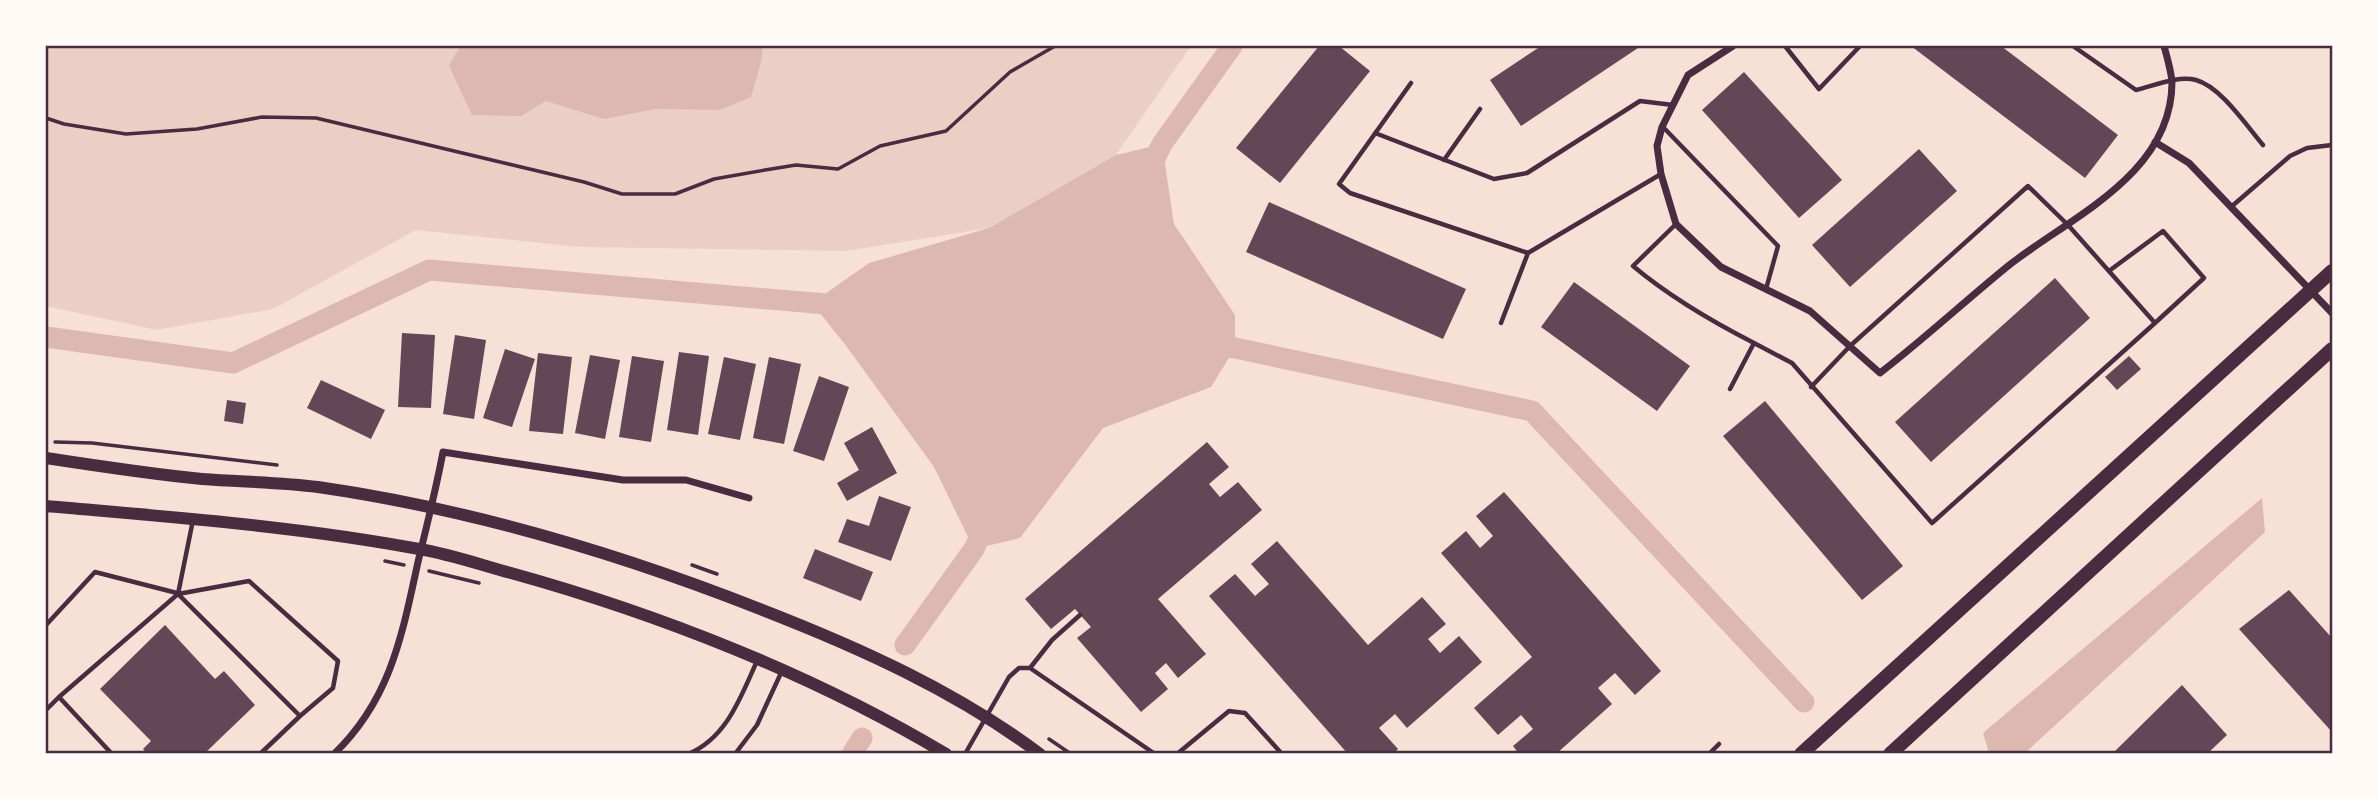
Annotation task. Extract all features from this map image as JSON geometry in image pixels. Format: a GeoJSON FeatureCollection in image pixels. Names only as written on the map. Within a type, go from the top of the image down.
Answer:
{"type":"FeatureCollection","features":[{"type":"Feature","properties":{"kind":"main road"},"geometry":{"type":"LineString","coordinates":[[1801,754],[2333,271]]}},
{"type":"Feature","properties":{"kind":"main road"},"geometry":{"type":"LineString","coordinates":[[1890,754],[2333,349]]}},
{"type":"Feature","properties":{"kind":"main road"},"geometry":{"type":"LineString","coordinates":[[46,458],[201,479],[316,487],[432,508],[580,545],[704,587],[815,630],[901,670],[1016,736],[1040,754]]}},
{"type":"Feature","properties":{"kind":"main road"},"geometry":{"type":"LineString","coordinates":[[46,506],[276,527],[421,549],[545,583],[643,613],[758,660],[861,706],[937,751]]}},
{"type":"Feature","properties":{"kind":"street"},"geometry":{"type":"LineString","coordinates":[[1733,46],[1688,75],[1662,127],[1657,146],[1661,174],[1676,224],[1721,267],[1810,311],[1880,373],[1928,336],[2009,265],[2107,198],[2150,151],[2168,116],[2172,81],[2164,46]]}},
{"type":"Feature","properties":{"kind":"street"},"geometry":{"type":"LineString","coordinates":[[2155,142],[2189,163],[2333,313]]}},
{"type":"Feature","properties":{"kind":"street"},"geometry":{"type":"LineString","coordinates":[[334,754],[359,727],[374,705],[396,658],[443,452],[623,480],[686,480],[749,498]]}},
{"type":"Feature","properties":{"kind":"lane"},"geometry":{"type":"LineString","coordinates":[[1785,46],[1819,89],[1860,46]]}},
{"type":"Feature","properties":{"kind":"lane"},"geometry":{"type":"LineString","coordinates":[[2073,46],[2136,90],[2172,81],[2195,79],[2216,90],[2263,145]]}},
{"type":"Feature","properties":{"kind":"lane"},"geometry":{"type":"LineString","coordinates":[[1411,83],[1339,184],[1350,193],[1528,253]]}},
{"type":"Feature","properties":{"kind":"lane"},"geometry":{"type":"LineString","coordinates":[[1375,133],[1494,179],[1527,173],[1640,101],[1673,106]]}},
{"type":"Feature","properties":{"kind":"lane"},"geometry":{"type":"LineString","coordinates":[[1444,160],[1480,109]]}},
{"type":"Feature","properties":{"kind":"lane"},"geometry":{"type":"LineString","coordinates":[[1662,127],[1777,246],[1766,289]]}},
{"type":"Feature","properties":{"kind":"lane"},"geometry":{"type":"LineString","coordinates":[[2231,207],[2290,156],[2307,148],[2333,145]]}},
{"type":"Feature","properties":{"kind":"lane"},"geometry":{"type":"LineString","coordinates":[[1501,323],[1528,253],[1661,174]]}},
{"type":"Feature","properties":{"kind":"lane"},"geometry":{"type":"LineString","coordinates":[[1811,387],[1850,346],[2028,186],[2068,225],[2155,323]]}},
{"type":"Feature","properties":{"kind":"lane"},"geometry":{"type":"LineString","coordinates":[[1676,224],[1633,265],[1656,285],[1709,320],[1791,363],[1932,523],[2204,278],[2163,231],[2109,271]]}},
{"type":"Feature","properties":{"kind":"lane"},"geometry":{"type":"LineString","coordinates":[[1730,389],[1754,343]]}},
{"type":"Feature","properties":{"kind":"lane"},"geometry":{"type":"LineString","coordinates":[[46,710],[178,594],[193,519]]}},
{"type":"Feature","properties":{"kind":"lane"},"geometry":{"type":"LineString","coordinates":[[46,625],[95,572],[178,594],[249,581],[338,661],[333,688],[260,754]]}},
{"type":"Feature","properties":{"kind":"lane"},"geometry":{"type":"LineString","coordinates":[[178,594],[300,716]]}},
{"type":"Feature","properties":{"kind":"lane"},"geometry":{"type":"LineString","coordinates":[[1030,668],[1052,640],[1080,615]]}},
{"type":"Feature","properties":{"kind":"lane"},"geometry":{"type":"LineString","coordinates":[[688,754],[703,748],[723,728],[758,660]]}},
{"type":"Feature","properties":{"kind":"lane"},"geometry":{"type":"LineString","coordinates":[[965,754],[1009,677],[1019,667],[1030,668],[1155,754]]}},
{"type":"Feature","properties":{"kind":"lane"},"geometry":{"type":"LineString","coordinates":[[735,754],[757,725],[782,671]]}},
{"type":"Feature","properties":{"kind":"lane"},"geometry":{"type":"LineString","coordinates":[[59,696],[112,754]]}},
{"type":"Feature","properties":{"kind":"lane"},"geometry":{"type":"LineString","coordinates":[[1177,754],[1229,711],[1245,713],[1282,754]]}},
{"type":"Feature","properties":{"kind":"lane"},"geometry":{"type":"LineString","coordinates":[[1709,754],[1719,744]]}},
{"type":"Feature","properties":{"kind":"path"},"geometry":{"type":"LineString","coordinates":[[46,118],[64,124],[126,134],[197,130],[262,117],[316,118],[584,182],[622,194],[675,194],[714,179],[775,168],[796,165],[838,169],[880,146],[946,131],[1010,72],[1055,46]]}},
{"type":"Feature","properties":{"kind":"path"},"geometry":{"type":"LineString","coordinates":[[373,559],[489,585]]}},
{"type":"Feature","properties":{"kind":"shaded area"},"geometry":{"type":"Polygon","coordinates":[[[46,46],[1191,46],[1116,155],[989,228],[846,251],[579,247],[416,230],[273,309],[156,330],[46,306],[46,46]]]}},
{"type":"Feature","properties":{"kind":"shaded area"},"geometry":{"type":"Polygon","coordinates":[[[460,46],[763,46],[751,97],[720,110],[655,109],[604,119],[546,101],[521,116],[472,115],[449,66],[460,46]]]}},
{"type":"Feature","properties":{"kind":"shaded area"},"geometry":{"type":"Polygon","coordinates":[[[1162,144],[1174,224],[1235,315],[1235,348],[1211,387],[1103,428],[1020,538],[974,549],[934,467],[812,303],[869,263],[989,228],[1116,155],[1162,144]]]}},
{"type":"Feature","properties":{"kind":"shaded area"},"geometry":{"type":"Polygon","coordinates":[[[2262,498],[2265,532],[2025,753],[1989,753],[1983,733],[2262,498]]]}},
{"type":"Feature","properties":{"kind":"building"},"geometry":{"type":"Polygon","coordinates":[[[1319,46],[1339,46],[1370,71],[1280,183],[1236,148],[1319,46]]]}},
{"type":"Feature","properties":{"kind":"building"},"geometry":{"type":"Polygon","coordinates":[[[1541,46],[1641,46],[1521,126],[1490,80],[1541,46]]]}},
{"type":"Feature","properties":{"kind":"building"},"geometry":{"type":"Polygon","coordinates":[[[1911,46],[2001,46],[2118,135],[2085,178],[1911,46]]]}},
{"type":"Feature","properties":{"kind":"building"},"geometry":{"type":"Polygon","coordinates":[[[1744,72],[1842,180],[1799,218],[1702,110],[1744,72]]]}},
{"type":"Feature","properties":{"kind":"building"},"geometry":{"type":"Polygon","coordinates":[[[1919,149],[1957,191],[1850,287],[1812,245],[1919,149]]]}},
{"type":"Feature","properties":{"kind":"building"},"geometry":{"type":"Polygon","coordinates":[[[1269,202],[1466,289],[1443,339],[1246,252],[1269,202]]]}},
{"type":"Feature","properties":{"kind":"building"},"geometry":{"type":"Polygon","coordinates":[[[2055,278],[2090,318],[1931,462],[1895,422],[2055,278]]]}},
{"type":"Feature","properties":{"kind":"building"},"geometry":{"type":"Polygon","coordinates":[[[1574,282],[1690,366],[1657,411],[1541,327],[1574,282]]]}},
{"type":"Feature","properties":{"kind":"building"},"geometry":{"type":"Polygon","coordinates":[[[402,333],[435,335],[431,408],[398,407],[402,333]]]}},
{"type":"Feature","properties":{"kind":"building"},"geometry":{"type":"Polygon","coordinates":[[[455,335],[486,340],[474,419],[443,414],[455,335]]]}},
{"type":"Feature","properties":{"kind":"building"},"geometry":{"type":"Polygon","coordinates":[[[505,349],[535,359],[512,427],[483,418],[505,349]]]}},
{"type":"Feature","properties":{"kind":"building"},"geometry":{"type":"Polygon","coordinates":[[[679,352],[709,356],[698,435],[667,430],[679,352]]]}},
{"type":"Feature","properties":{"kind":"building"},"geometry":{"type":"Polygon","coordinates":[[[538,353],[572,357],[563,434],[529,431],[538,353]]]}},
{"type":"Feature","properties":{"kind":"building"},"geometry":{"type":"Polygon","coordinates":[[[590,355],[620,360],[605,439],[575,433],[590,355]]]}},
{"type":"Feature","properties":{"kind":"building"},"geometry":{"type":"Polygon","coordinates":[[[632,356],[664,361],[651,442],[619,437],[632,356]]]}},
{"type":"Feature","properties":{"kind":"building"},"geometry":{"type":"Polygon","coordinates":[[[2129,356],[2141,369],[2117,390],[2105,377],[2129,356]]]}},
{"type":"Feature","properties":{"kind":"building"},"geometry":{"type":"Polygon","coordinates":[[[724,357],[756,364],[740,440],[708,434],[724,357]]]}},
{"type":"Feature","properties":{"kind":"building"},"geometry":{"type":"Polygon","coordinates":[[[769,357],[801,364],[784,444],[753,438],[769,357]]]}},
{"type":"Feature","properties":{"kind":"building"},"geometry":{"type":"Polygon","coordinates":[[[819,376],[849,387],[824,461],[793,451],[819,376]]]}},
{"type":"Feature","properties":{"kind":"building"},"geometry":{"type":"Polygon","coordinates":[[[321,380],[385,410],[371,439],[307,408],[321,380]]]}},
{"type":"Feature","properties":{"kind":"building"},"geometry":{"type":"Polygon","coordinates":[[[227,400],[246,403],[243,424],[224,421],[227,400]]]}},
{"type":"Feature","properties":{"kind":"building"},"geometry":{"type":"Polygon","coordinates":[[[1765,401],[1903,566],[1862,600],[1723,436],[1765,401]]]}},
{"type":"Feature","properties":{"kind":"building"},"geometry":{"type":"Polygon","coordinates":[[[872,427],[897,473],[847,501],[837,483],[859,470],[844,443],[872,427]]]}},
{"type":"Feature","properties":{"kind":"building"},"geometry":{"type":"Polygon","coordinates":[[[1207,442],[1229,467],[1209,484],[1220,497],[1238,482],[1262,510],[1158,599],[1206,654],[1178,678],[1166,663],[1155,673],[1168,689],[1141,712],[1077,638],[1091,627],[1075,609],[1051,629],[1025,599],[1207,442]]]}},
{"type":"Feature","properties":{"kind":"building"},"geometry":{"type":"Polygon","coordinates":[[[1504,492],[1661,671],[1635,695],[1615,673],[1598,688],[1612,704],[1556,754],[1519,754],[1513,746],[1533,729],[1521,715],[1498,735],[1474,708],[1532,657],[1441,553],[1466,531],[1480,548],[1493,536],[1476,516],[1504,492]]]}},
{"type":"Feature","properties":{"kind":"building"},"geometry":{"type":"Polygon","coordinates":[[[879,496],[911,507],[891,561],[838,542],[847,519],[869,526],[879,496]]]}},
{"type":"Feature","properties":{"kind":"building"},"geometry":{"type":"Polygon","coordinates":[[[1277,541],[1368,645],[1422,597],[1446,624],[1428,639],[1440,653],[1459,636],[1482,662],[1407,728],[1395,714],[1379,728],[1398,749],[1393,754],[1348,754],[1209,596],[1235,574],[1255,596],[1269,584],[1251,564],[1277,541]]]}},
{"type":"Feature","properties":{"kind":"building"},"geometry":{"type":"Polygon","coordinates":[[[815,549],[873,572],[861,601],[803,578],[815,549]]]}},
{"type":"Feature","properties":{"kind":"building"},"geometry":{"type":"Polygon","coordinates":[[[2289,590],[2332,638],[2332,732],[2239,629],[2289,590]]]}},
{"type":"Feature","properties":{"kind":"building"},"geometry":{"type":"Polygon","coordinates":[[[165,625],[215,679],[224,671],[255,705],[204,754],[147,754],[143,749],[151,741],[100,689],[165,625]]]}},
{"type":"Feature","properties":{"kind":"building"},"geometry":{"type":"Polygon","coordinates":[[[2182,685],[2227,735],[2207,754],[2112,754],[2182,685]]]}},
{"type":"Feature","properties":{"kind":"waterway"},"geometry":{"type":"LineString","coordinates":[[1150,169],[1162,144],[1232,46]]}},
{"type":"Feature","properties":{"kind":"waterway"},"geometry":{"type":"LineString","coordinates":[[46,337],[233,363],[429,270],[838,305]]}},
{"type":"Feature","properties":{"kind":"waterway"},"geometry":{"type":"LineString","coordinates":[[1208,345],[1235,348],[1532,411],[1804,702]]}},
{"type":"Feature","properties":{"kind":"waterway"},"geometry":{"type":"LineString","coordinates":[[905,645],[974,549],[985,525]]}},
{"type":"Feature","properties":{"kind":"waterway"},"geometry":{"type":"LineString","coordinates":[[852,754],[862,738]]}}]}
